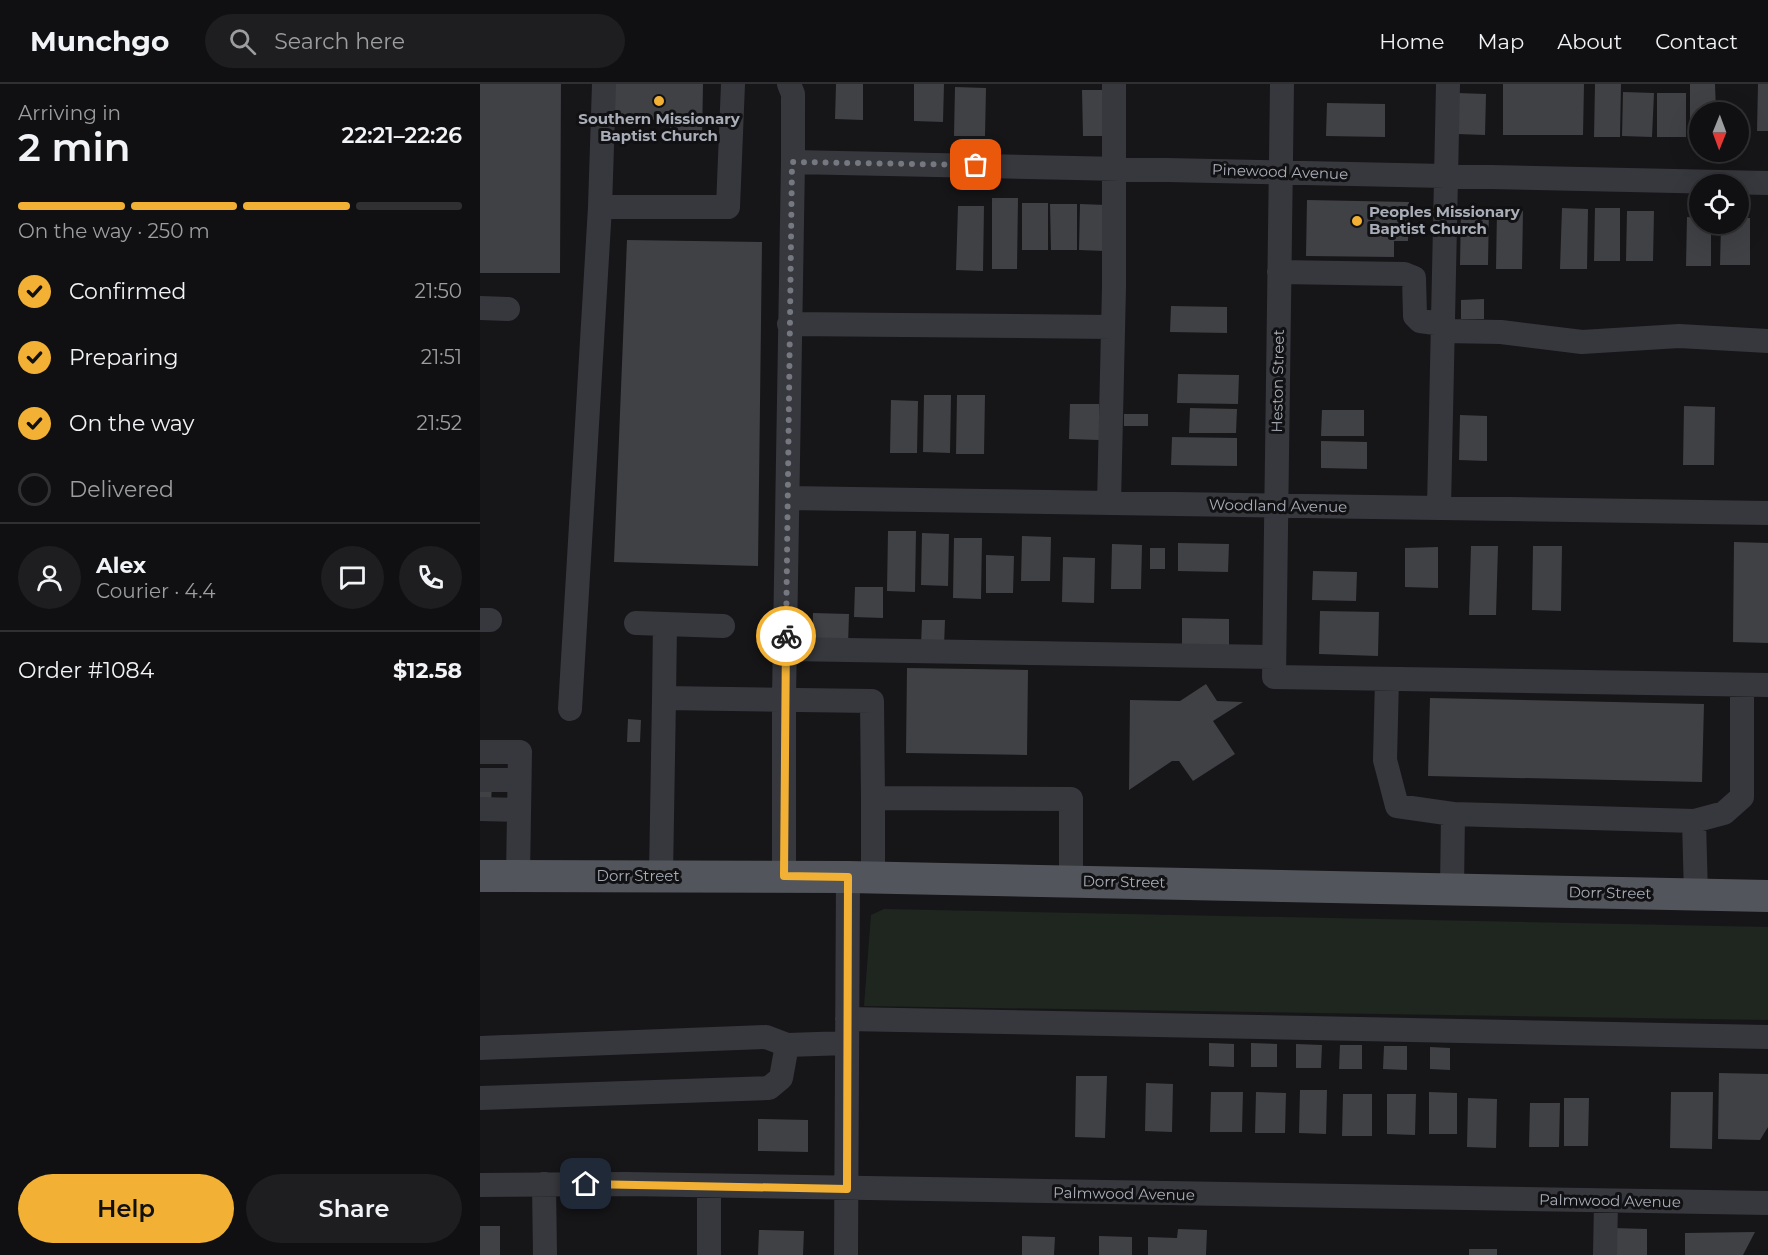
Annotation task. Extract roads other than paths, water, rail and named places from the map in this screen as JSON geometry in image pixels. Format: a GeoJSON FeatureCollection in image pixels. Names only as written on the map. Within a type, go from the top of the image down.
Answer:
{"type":"FeatureCollection","features":[{"type":"Feature","properties":{"kind":"main road","name":"Dorr Street"},"geometry":{"type":"LineString","coordinates":[[480,876],[860,877],[1768,896]]}},
{"type":"Feature","properties":{"kind":"street"},"geometry":{"type":"LineString","coordinates":[[570,709],[600,207],[604,84]]}},
{"type":"Feature","properties":{"kind":"street"},"geometry":{"type":"LineString","coordinates":[[600,207],[728,207],[733,84]]}},
{"type":"Feature","properties":{"kind":"street"},"geometry":{"type":"LineString","coordinates":[[784,876],[784,698],[792,162],[792,94],[789,84]]}},
{"type":"Feature","properties":{"kind":"street"},"geometry":{"type":"LineString","coordinates":[[1109,503],[1113,327],[1114,84]]}},
{"type":"Feature","properties":{"kind":"street","name":"Heston Street"},"geometry":{"type":"LineString","coordinates":[[1274,667],[1282,84]]}},
{"type":"Feature","properties":{"kind":"street"},"geometry":{"type":"LineString","coordinates":[[1439,508],[1448,84]]}},
{"type":"Feature","properties":{"kind":"street","name":"Pinewood Avenue"},"geometry":{"type":"LineString","coordinates":[[792,162],[1768,183]]}},
{"type":"Feature","properties":{"kind":"street"},"geometry":{"type":"LineString","coordinates":[[1279,272],[1404,274],[1413,278],[1415,316],[1420,321],[1443,327],[1582,342],[1678,336],[1768,341]]}},
{"type":"Feature","properties":{"kind":"street"},"geometry":{"type":"LineString","coordinates":[[480,309],[508,309]]}},
{"type":"Feature","properties":{"kind":"street"},"geometry":{"type":"LineString","coordinates":[[789,324],[1113,327]]}},
{"type":"Feature","properties":{"kind":"street","name":"Woodland Avenue"},"geometry":{"type":"LineString","coordinates":[[788,498],[1768,513]]}},
{"type":"Feature","properties":{"kind":"street"},"geometry":{"type":"LineString","coordinates":[[636,623],[723,626]]}},
{"type":"Feature","properties":{"kind":"street"},"geometry":{"type":"LineString","coordinates":[[661,876],[665,624]]}},
{"type":"Feature","properties":{"kind":"street"},"geometry":{"type":"LineString","coordinates":[[786,649],[1274,667],[1387,679],[1768,685]]}},
{"type":"Feature","properties":{"kind":"street"},"geometry":{"type":"LineString","coordinates":[[1387,679],[1385,759],[1397,806],[1453,814],[1694,820],[1724,813],[1742,797],[1742,685]]}},
{"type":"Feature","properties":{"kind":"street"},"geometry":{"type":"LineString","coordinates":[[664,698],[872,701],[873,798],[860,877],[847,1031],[846,1255]]}},
{"type":"Feature","properties":{"kind":"street"},"geometry":{"type":"LineString","coordinates":[[480,752],[520,752],[518,876]]}},
{"type":"Feature","properties":{"kind":"street"},"geometry":{"type":"LineString","coordinates":[[480,780],[519,780]]}},
{"type":"Feature","properties":{"kind":"street"},"geometry":{"type":"LineString","coordinates":[[873,798],[1071,799],[1071,881]]}},
{"type":"Feature","properties":{"kind":"street"},"geometry":{"type":"LineString","coordinates":[[480,809],[519,810]]}},
{"type":"Feature","properties":{"kind":"street"},"geometry":{"type":"LineString","coordinates":[[1452,889],[1453,814]]}},
{"type":"Feature","properties":{"kind":"street"},"geometry":{"type":"LineString","coordinates":[[1694,820],[1696,895]]}},
{"type":"Feature","properties":{"kind":"street"},"geometry":{"type":"LineString","coordinates":[[480,1048],[766,1037],[787,1045],[847,1031],[1768,1037]]}},
{"type":"Feature","properties":{"kind":"street"},"geometry":{"type":"LineString","coordinates":[[480,1098],[769,1088],[781,1078],[787,1045]]}},
{"type":"Feature","properties":{"kind":"street"},"geometry":{"type":"LineString","coordinates":[[544,1184],[545,1255]]}},
{"type":"Feature","properties":{"kind":"street","name":"Palmwood Avenue"},"geometry":{"type":"LineString","coordinates":[[480,1185],[709,1186],[1768,1203]]}},
{"type":"Feature","properties":{"kind":"street"},"geometry":{"type":"LineString","coordinates":[[709,1186],[710,1255]]}},
{"type":"Feature","properties":{"kind":"street"},"geometry":{"type":"LineString","coordinates":[[1605,1255],[1606,1202]]}},
{"type":"Feature","properties":{"kind":"place","name":"Southern Missionary Baptist Church"},"geometry":{"type":"Point","coordinates":[659,101]}},
{"type":"Feature","properties":{"kind":"place","name":"Peoples Missionary Baptist Church"},"geometry":{"type":"Point","coordinates":[1357,221]}}]}
